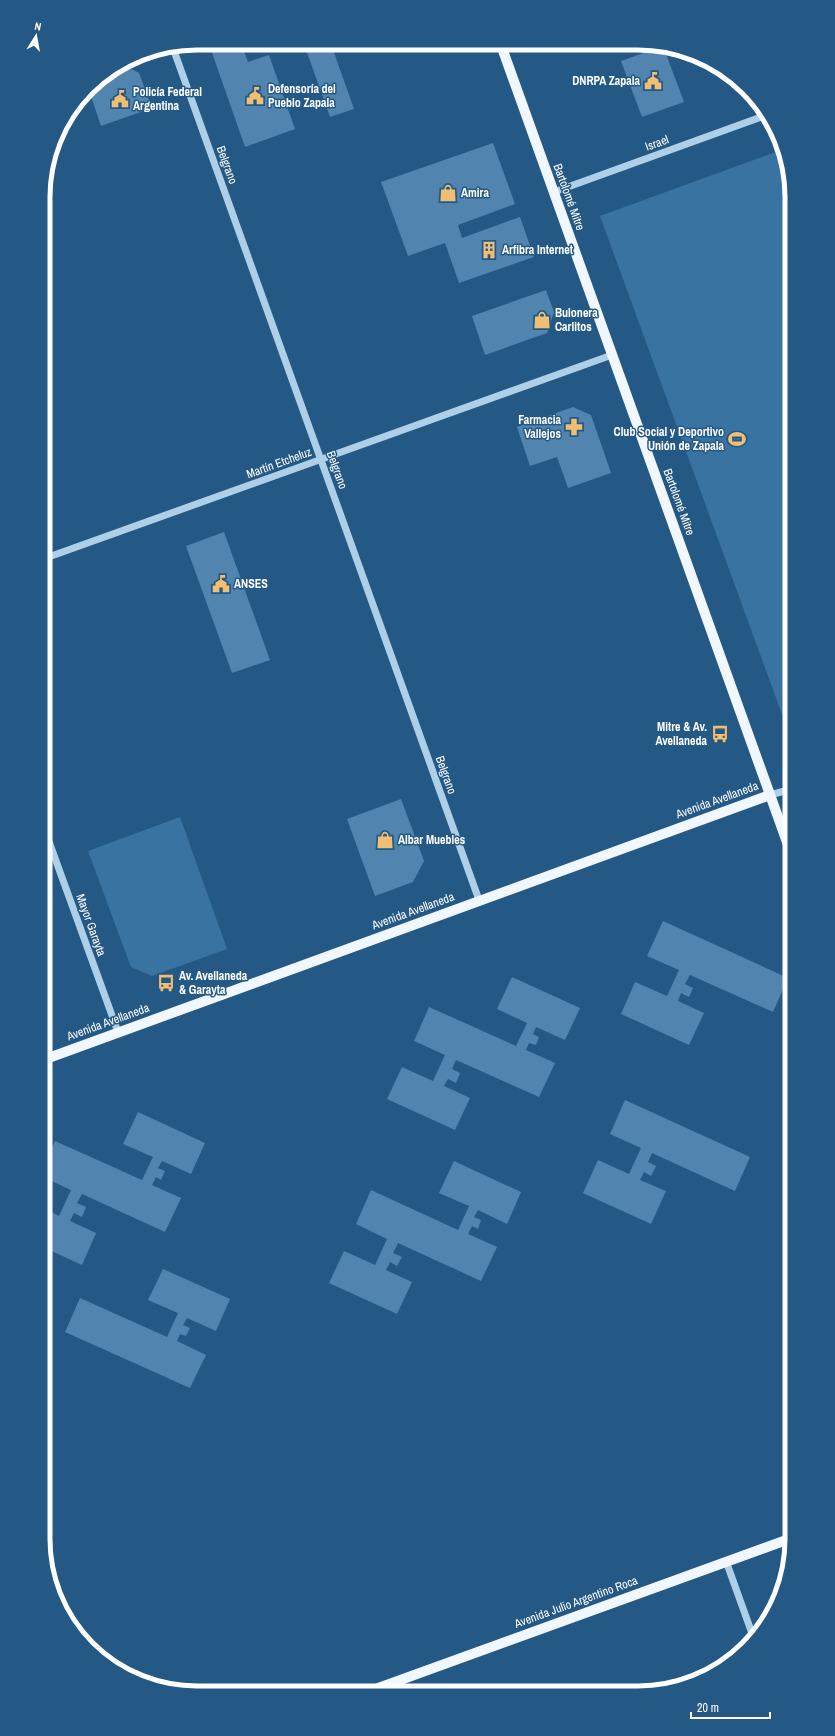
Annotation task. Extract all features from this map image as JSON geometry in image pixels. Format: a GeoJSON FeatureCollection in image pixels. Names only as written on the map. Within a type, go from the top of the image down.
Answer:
{"type":"FeatureCollection","features":[{"type":"Feature","properties":{"kind":"main road","name":"Bartolomé Mitre"},"geometry":{"type":"LineString","coordinates":[[502,50],[785,837]]}},
{"type":"Feature","properties":{"kind":"main road","name":"Avenida Avellaneda"},"geometry":{"type":"LineString","coordinates":[[50,1057],[770,795]]}},
{"type":"Feature","properties":{"kind":"main road","name":"Avenida Julio Argentino Roca"},"geometry":{"type":"LineString","coordinates":[[384,1686],[785,1541]]}},
{"type":"Feature","properties":{"kind":"street","name":"Belgrano"},"geometry":{"type":"LineString","coordinates":[[174,52],[479,900]]}},
{"type":"Feature","properties":{"kind":"street","name":"Israel"},"geometry":{"type":"LineString","coordinates":[[554,192],[761,117]]}},
{"type":"Feature","properties":{"kind":"street","name":"Martín Etcheluz"},"geometry":{"type":"LineString","coordinates":[[50,556],[612,355]]}},
{"type":"Feature","properties":{"kind":"street","name":"Avenida Avellaneda"},"geometry":{"type":"LineString","coordinates":[[770,795],[785,792]]}},
{"type":"Feature","properties":{"kind":"street","name":"Mayor Garayta"},"geometry":{"type":"LineString","coordinates":[[50,844],[118,1032]]}},
{"type":"Feature","properties":{"kind":"street"},"geometry":{"type":"LineString","coordinates":[[726,1562],[751,1633]]}},
{"type":"Feature","properties":{"kind":"shaded area","name":"Club Social y Deportivo Unión de Zapala"},"geometry":{"type":"Polygon","coordinates":[[[777,151],[785,187],[785,723],[600,216],[777,151]]]}},
{"type":"Feature","properties":{"kind":"shaded area"},"geometry":{"type":"Polygon","coordinates":[[[180,817],[227,949],[152,976],[131,967],[88,851],[180,817]]]}},
{"type":"Feature","properties":{"kind":"building","name":"Defensoría del Pueblo Zapala"},"geometry":{"type":"Polygon","coordinates":[[[211,50],[244,50],[248,62],[269,55],[295,129],[245,147],[211,50]]]}},
{"type":"Feature","properties":{"kind":"building"},"geometry":{"type":"Polygon","coordinates":[[[306,50],[333,50],[354,109],[330,117],[306,50]]]}},
{"type":"Feature","properties":{"kind":"building","name":"DNRPA Zapala"},"geometry":{"type":"Polygon","coordinates":[[[651,50],[666,53],[684,102],[642,117],[621,61],[651,50]]]}},
{"type":"Feature","properties":{"kind":"building","name":"Policía Federal Argentina"},"geometry":{"type":"Polygon","coordinates":[[[128,67],[139,73],[152,108],[101,126],[91,95],[100,86],[128,67]]]}},
{"type":"Feature","properties":{"kind":"building","name":"Amira"},"geometry":{"type":"Polygon","coordinates":[[[493,143],[515,204],[458,225],[462,238],[520,217],[534,257],[459,283],[445,243],[408,256],[381,182],[493,143]]]}},
{"type":"Feature","properties":{"kind":"building"},"geometry":{"type":"Polygon","coordinates":[[[546,290],[554,312],[547,333],[485,355],[472,316],[546,290]]]}},
{"type":"Feature","properties":{"kind":"building"},"geometry":{"type":"Polygon","coordinates":[[[573,407],[591,415],[611,473],[568,488],[557,457],[530,466],[517,427],[573,407]]]}},
{"type":"Feature","properties":{"kind":"building","name":"ANSES"},"geometry":{"type":"Polygon","coordinates":[[[224,532],[270,660],[232,673],[186,546],[224,532]]]}},
{"type":"Feature","properties":{"kind":"building","name":"Albar Muebles"},"geometry":{"type":"Polygon","coordinates":[[[401,799],[424,861],[413,882],[375,896],[347,819],[401,799]]]}},
{"type":"Feature","properties":{"kind":"building"},"geometry":{"type":"Polygon","coordinates":[[[663,921],[785,977],[785,985],[773,1012],[690,975],[685,984],[693,988],[689,997],[681,993],[678,1001],[704,1013],[689,1045],[621,1014],[635,982],[667,996],[679,970],[647,956],[663,921]]]}},
{"type":"Feature","properties":{"kind":"building"},"geometry":{"type":"Polygon","coordinates":[[[512,977],[580,1008],[565,1040],[536,1027],[533,1034],[539,1037],[536,1045],[529,1043],[526,1050],[555,1063],[539,1097],[456,1060],[452,1069],[460,1073],[456,1083],[448,1079],[444,1086],[470,1098],[455,1130],[387,1099],[402,1067],[433,1081],[445,1055],[414,1041],[429,1007],[516,1046],[527,1023],[497,1009],[512,977]]]}},
{"type":"Feature","properties":{"kind":"building"},"geometry":{"type":"Polygon","coordinates":[[[625,1100],[750,1157],[735,1191],[652,1153],[648,1162],[656,1166],[651,1176],[644,1172],[640,1180],[666,1191],[651,1224],[583,1193],[598,1160],[629,1174],[641,1148],[610,1134],[625,1100]]]}},
{"type":"Feature","properties":{"kind":"building"},"geometry":{"type":"Polygon","coordinates":[[[138,1112],[205,1143],[191,1174],[162,1161],[158,1168],[165,1171],[161,1180],[156,1177],[152,1185],[181,1198],[165,1232],[82,1194],[77,1203],[86,1207],[82,1217],[74,1213],[70,1221],[96,1233],[82,1265],[50,1250],[50,1212],[59,1216],[71,1190],[50,1180],[50,1152],[55,1141],[142,1180],[153,1157],[123,1144],[138,1112]]]}},
{"type":"Feature","properties":{"kind":"building"},"geometry":{"type":"Polygon","coordinates":[[[454,1161],[521,1192],[507,1224],[478,1210],[474,1217],[481,1220],[478,1229],[472,1226],[468,1234],[497,1247],[481,1281],[398,1243],[393,1253],[402,1257],[397,1266],[390,1262],[386,1270],[412,1282],[397,1314],[329,1283],[344,1251],[375,1265],[387,1239],[356,1224],[371,1190],[458,1230],[469,1206],[439,1193],[454,1161]]]}},
{"type":"Feature","properties":{"kind":"building"},"geometry":{"type":"Polygon","coordinates":[[[163,1269],[230,1299],[216,1331],[187,1318],[183,1325],[190,1328],[186,1336],[180,1334],[177,1341],[206,1355],[190,1388],[65,1332],[80,1298],[167,1337],[178,1313],[148,1300],[163,1269]]]}},
{"type":"Feature","properties":{"kind":"place","name":"DNRPA Zapala"},"geometry":{"type":"Point","coordinates":[653,81]}},
{"type":"Feature","properties":{"kind":"place","name":"Defensoría del Pueblo Zapala"},"geometry":{"type":"Point","coordinates":[255,96]}},
{"type":"Feature","properties":{"kind":"place","name":"Policía Federal Argentina"},"geometry":{"type":"Point","coordinates":[120,99]}},
{"type":"Feature","properties":{"kind":"place","name":"Amira"},"geometry":{"type":"Point","coordinates":[448,193]}},
{"type":"Feature","properties":{"kind":"place","name":"Arfibra Internet"},"geometry":{"type":"Point","coordinates":[489,250]}},
{"type":"Feature","properties":{"kind":"place","name":"Bulonera Carlitos"},"geometry":{"type":"Point","coordinates":[542,320]}},
{"type":"Feature","properties":{"kind":"place","name":"Farmacia Vallejos"},"geometry":{"type":"Point","coordinates":[574,427]}},
{"type":"Feature","properties":{"kind":"place","name":"Club Social y Deportivo Unión de Zapala"},"geometry":{"type":"Point","coordinates":[737,439]}},
{"type":"Feature","properties":{"kind":"place","name":"ANSES"},"geometry":{"type":"Point","coordinates":[221,584]}},
{"type":"Feature","properties":{"kind":"place","name":"Mitre & Av. Avellaneda"},"geometry":{"type":"Point","coordinates":[720,734]}},
{"type":"Feature","properties":{"kind":"place","name":"Albar Muebles"},"geometry":{"type":"Point","coordinates":[385,840]}},
{"type":"Feature","properties":{"kind":"place","name":"Av. Avellaneda & Garayta"},"geometry":{"type":"Point","coordinates":[166,983]}}]}
